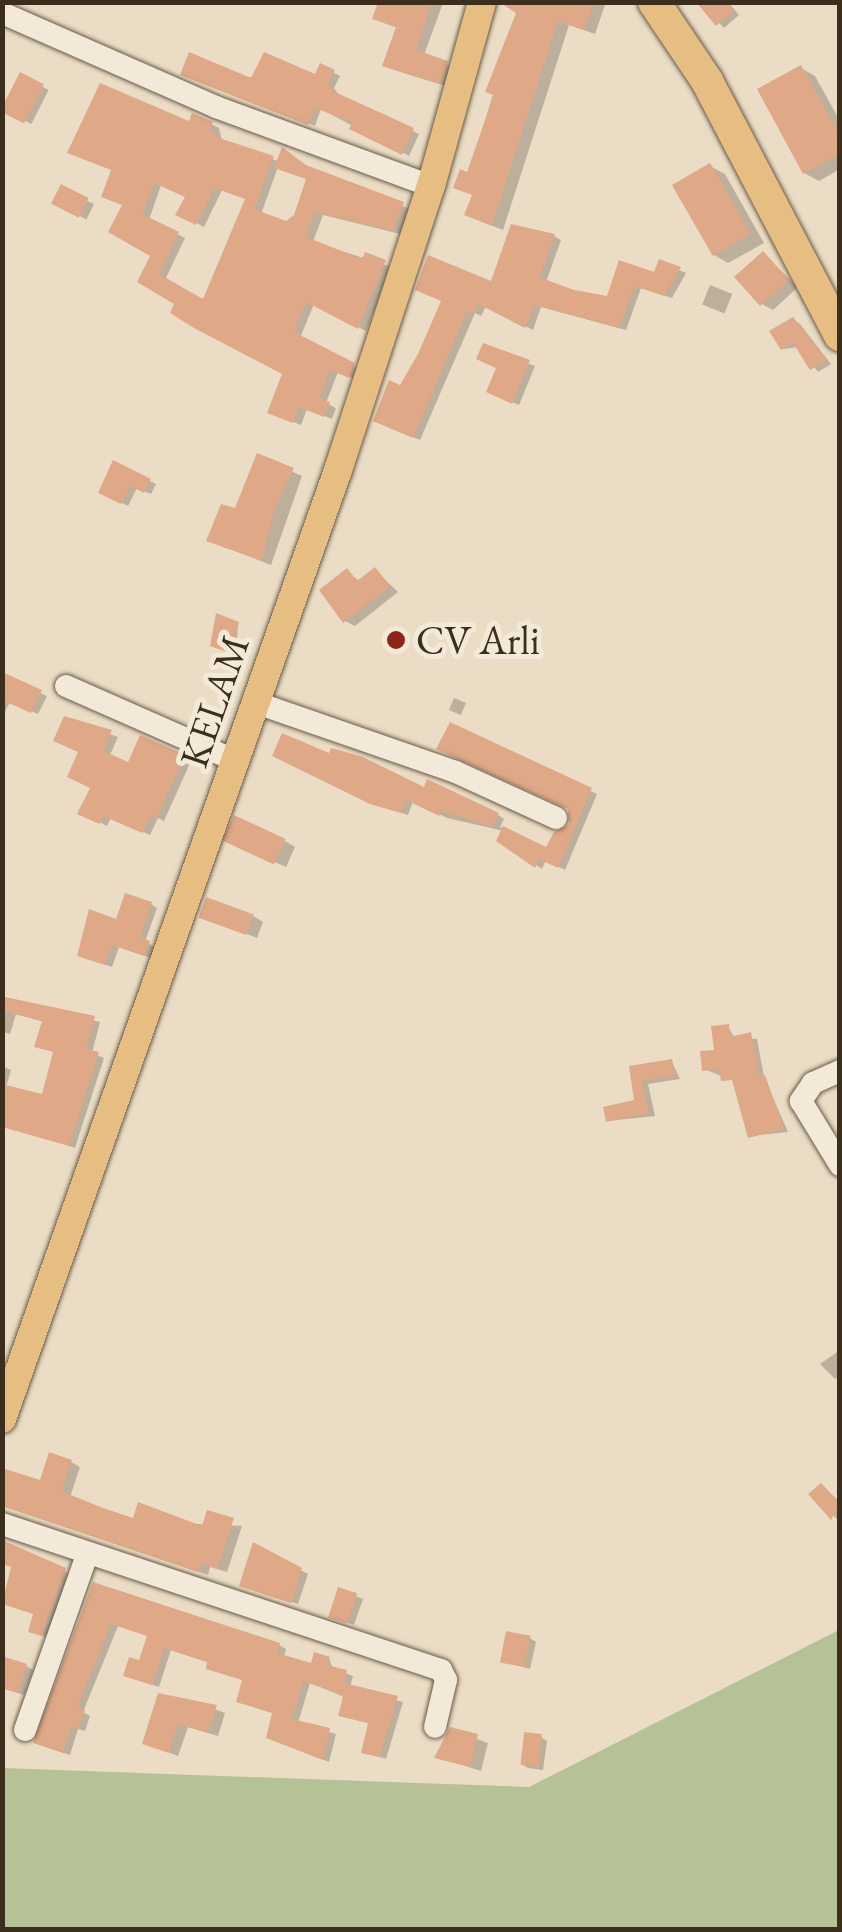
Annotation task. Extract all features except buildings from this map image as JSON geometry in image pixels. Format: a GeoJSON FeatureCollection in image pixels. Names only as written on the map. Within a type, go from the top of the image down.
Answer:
{"type":"FeatureCollection","features":[{"type":"Feature","properties":{"kind":"highway"},"geometry":{"type":"LineString","coordinates":[[654,2],[716,96],[840,335]]}},
{"type":"Feature","properties":{"kind":"main road","name":"KELAM"},"geometry":{"type":"LineString","coordinates":[[2,1419],[236,761],[431,186],[482,2]]}},
{"type":"Feature","properties":{"kind":"street"},"geometry":{"type":"LineString","coordinates":[[2,13],[216,107],[431,186]]}},
{"type":"Feature","properties":{"kind":"street"},"geometry":{"type":"LineString","coordinates":[[66,686],[236,761]]}},
{"type":"Feature","properties":{"kind":"street"},"geometry":{"type":"LineString","coordinates":[[254,702],[456,772],[556,818]]}},
{"type":"Feature","properties":{"kind":"street"},"geometry":{"type":"LineString","coordinates":[[840,1071],[813,1083],[801,1101],[840,1165]]}},
{"type":"Feature","properties":{"kind":"street"},"geometry":{"type":"LineString","coordinates":[[2,1524],[441,1670],[446,1680],[435,1726]]}},
{"type":"Feature","properties":{"kind":"street"},"geometry":{"type":"LineString","coordinates":[[24,1730],[87,1555]]}},
{"type":"Feature","properties":{"kind":"green space"},"geometry":{"type":"Polygon","coordinates":[[[839,1630],[839,1929],[3,1929],[3,1768],[529,1787],[839,1630]]]}},
{"type":"Feature","properties":{"kind":"place","name":"CV Arli"},"geometry":{"type":"Point","coordinates":[396,640]}}]}
